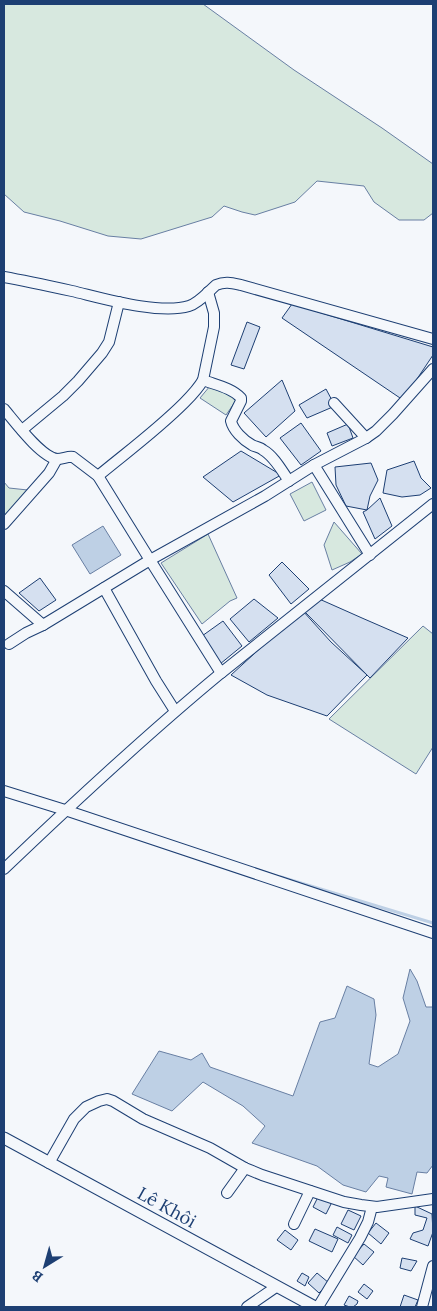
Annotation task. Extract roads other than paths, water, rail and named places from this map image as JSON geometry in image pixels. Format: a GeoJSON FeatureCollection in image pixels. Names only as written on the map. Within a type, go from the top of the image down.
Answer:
{"type":"FeatureCollection","features":[{"type":"Feature","properties":{"kind":"street"},"geometry":{"type":"LineString","coordinates":[[4,277],[43,284],[118,302],[168,309],[182,308],[194,304],[221,283],[228,282],[433,340]]}},
{"type":"Feature","properties":{"kind":"street"},"geometry":{"type":"LineString","coordinates":[[98,476],[153,432],[198,389],[203,380],[214,327],[214,313],[208,292]]}},
{"type":"Feature","properties":{"kind":"street"},"geometry":{"type":"LineString","coordinates":[[22,430],[63,396],[102,353],[109,342],[118,302]]}},
{"type":"Feature","properties":{"kind":"street"},"geometry":{"type":"LineString","coordinates":[[9,644],[150,560],[258,500],[314,465],[366,438],[393,414],[433,369]]}},
{"type":"Feature","properties":{"kind":"street"},"geometry":{"type":"LineString","coordinates":[[203,380],[233,392],[241,398],[231,420],[232,425],[249,443],[263,450],[272,458],[289,481]]}},
{"type":"Feature","properties":{"kind":"street"},"geometry":{"type":"LineString","coordinates":[[334,403],[366,438]]}},
{"type":"Feature","properties":{"kind":"street"},"geometry":{"type":"LineString","coordinates":[[4,410],[45,453],[58,459]]}},
{"type":"Feature","properties":{"kind":"street"},"geometry":{"type":"LineString","coordinates":[[4,524],[58,459],[69,456],[73,457],[98,476],[221,673]]}},
{"type":"Feature","properties":{"kind":"street"},"geometry":{"type":"LineString","coordinates":[[314,465],[370,555]]}},
{"type":"Feature","properties":{"kind":"street"},"geometry":{"type":"LineString","coordinates":[[4,869],[65,810],[175,711],[433,504]]}},
{"type":"Feature","properties":{"kind":"street"},"geometry":{"type":"LineString","coordinates":[[104,588],[175,711]]}},
{"type":"Feature","properties":{"kind":"street"},"geometry":{"type":"LineString","coordinates":[[4,591],[43,625]]}},
{"type":"Feature","properties":{"kind":"street"},"geometry":{"type":"LineString","coordinates":[[4,791],[433,934]]}},
{"type":"Feature","properties":{"kind":"street"},"geometry":{"type":"LineString","coordinates":[[49,1163],[79,1113],[98,1101],[108,1099],[143,1119],[210,1148],[262,1176],[344,1202],[372,1207],[433,1199]]}},
{"type":"Feature","properties":{"kind":"street","name":"Lê Khôi"},"geometry":{"type":"LineString","coordinates":[[4,1138],[276,1287],[317,1307]]}},
{"type":"Feature","properties":{"kind":"street"},"geometry":{"type":"LineString","coordinates":[[226,1193],[245,1168]]}},
{"type":"Feature","properties":{"kind":"street"},"geometry":{"type":"LineString","coordinates":[[294,1224],[310,1190]]}},
{"type":"Feature","properties":{"kind":"street"},"geometry":{"type":"LineString","coordinates":[[317,1307],[360,1238],[368,1222],[372,1207]]}},
{"type":"Feature","properties":{"kind":"street"},"geometry":{"type":"LineString","coordinates":[[422,1307],[433,1266]]}},
{"type":"Feature","properties":{"kind":"street"},"geometry":{"type":"LineString","coordinates":[[247,1307],[276,1287]]}},
{"type":"Feature","properties":{"kind":"water"},"geometry":{"type":"Polygon","coordinates":[[[103,526],[121,555],[90,574],[72,545],[103,526]]]}},
{"type":"Feature","properties":{"kind":"water"},"geometry":{"type":"Polygon","coordinates":[[[410,969],[417,981],[426,1007],[433,1007],[433,1165],[427,1173],[417,1172],[412,1194],[386,1187],[388,1178],[379,1176],[366,1192],[343,1185],[317,1166],[252,1143],[265,1126],[243,1106],[203,1082],[172,1111],[132,1094],[159,1051],[191,1060],[202,1053],[210,1067],[293,1096],[320,1022],[335,1018],[347,986],[374,999],[376,1015],[369,1064],[378,1067],[398,1054],[410,1021],[403,998],[410,969]]]}},
{"type":"Feature","properties":{"kind":"waterway"},"geometry":{"type":"LineString","coordinates":[[281,877],[433,923]]}}]}
